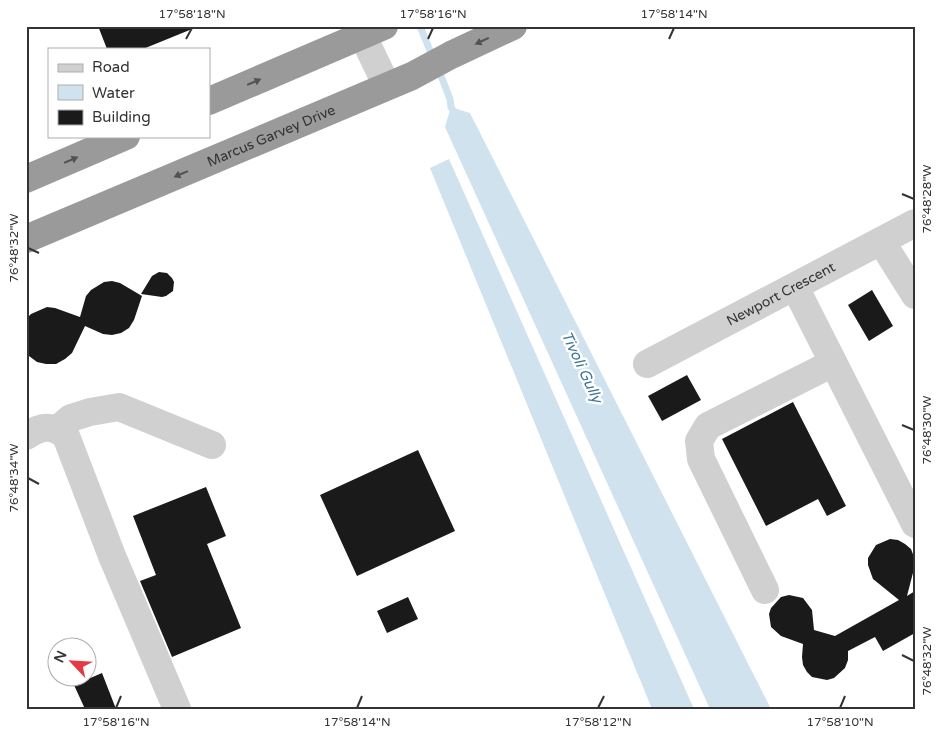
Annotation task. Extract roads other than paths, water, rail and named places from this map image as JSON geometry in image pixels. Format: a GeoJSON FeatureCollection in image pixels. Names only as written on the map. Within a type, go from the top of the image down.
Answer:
{"type":"FeatureCollection","features":[{"type":"Feature","properties":{"kind":"highway","name":"Marcus Garvey Drive"},"geometry":{"type":"LineString","coordinates":[[26,239],[412,76],[513,26]]}},
{"type":"Feature","properties":{"kind":"highway"},"geometry":{"type":"LineString","coordinates":[[210,101],[368,30]]}},
{"type":"Feature","properties":{"kind":"highway"},"geometry":{"type":"LineString","coordinates":[[26,179],[121,138]]}},
{"type":"Feature","properties":{"kind":"street"},"geometry":{"type":"LineString","coordinates":[[368,30],[387,86]]}},
{"type":"Feature","properties":{"kind":"street","name":"Newport Crescent"},"geometry":{"type":"LineString","coordinates":[[647,364],[915,224]]}},
{"type":"Feature","properties":{"kind":"street"},"geometry":{"type":"LineString","coordinates":[[881,241],[915,295]]}},
{"type":"Feature","properties":{"kind":"street"},"geometry":{"type":"LineString","coordinates":[[795,287],[915,524]]}},
{"type":"Feature","properties":{"kind":"street"},"geometry":{"type":"LineString","coordinates":[[766,590],[701,459],[699,442],[708,426],[833,363]]}},
{"type":"Feature","properties":{"kind":"street"},"geometry":{"type":"LineString","coordinates":[[58,429],[71,418],[90,412],[119,408],[212,446]]}},
{"type":"Feature","properties":{"kind":"street"},"geometry":{"type":"LineString","coordinates":[[26,436],[34,431],[48,427],[58,429],[66,436],[112,556],[177,709]]}},
{"type":"Feature","properties":{"kind":"water"},"geometry":{"type":"Polygon","coordinates":[[[451,107],[470,113],[771,709],[710,709],[445,127],[451,107]]]}},
{"type":"Feature","properties":{"kind":"water"},"geometry":{"type":"Polygon","coordinates":[[[449,159],[694,709],[652,709],[430,168],[449,159]]]}},
{"type":"Feature","properties":{"kind":"waterway","name":"Tivoli Gully"},"geometry":{"type":"LineString","coordinates":[[420,26],[433,58]]}},
{"type":"Feature","properties":{"kind":"waterway","name":"Tivoli Gully"},"geometry":{"type":"LineString","coordinates":[[438,68],[455,114]]}}]}
